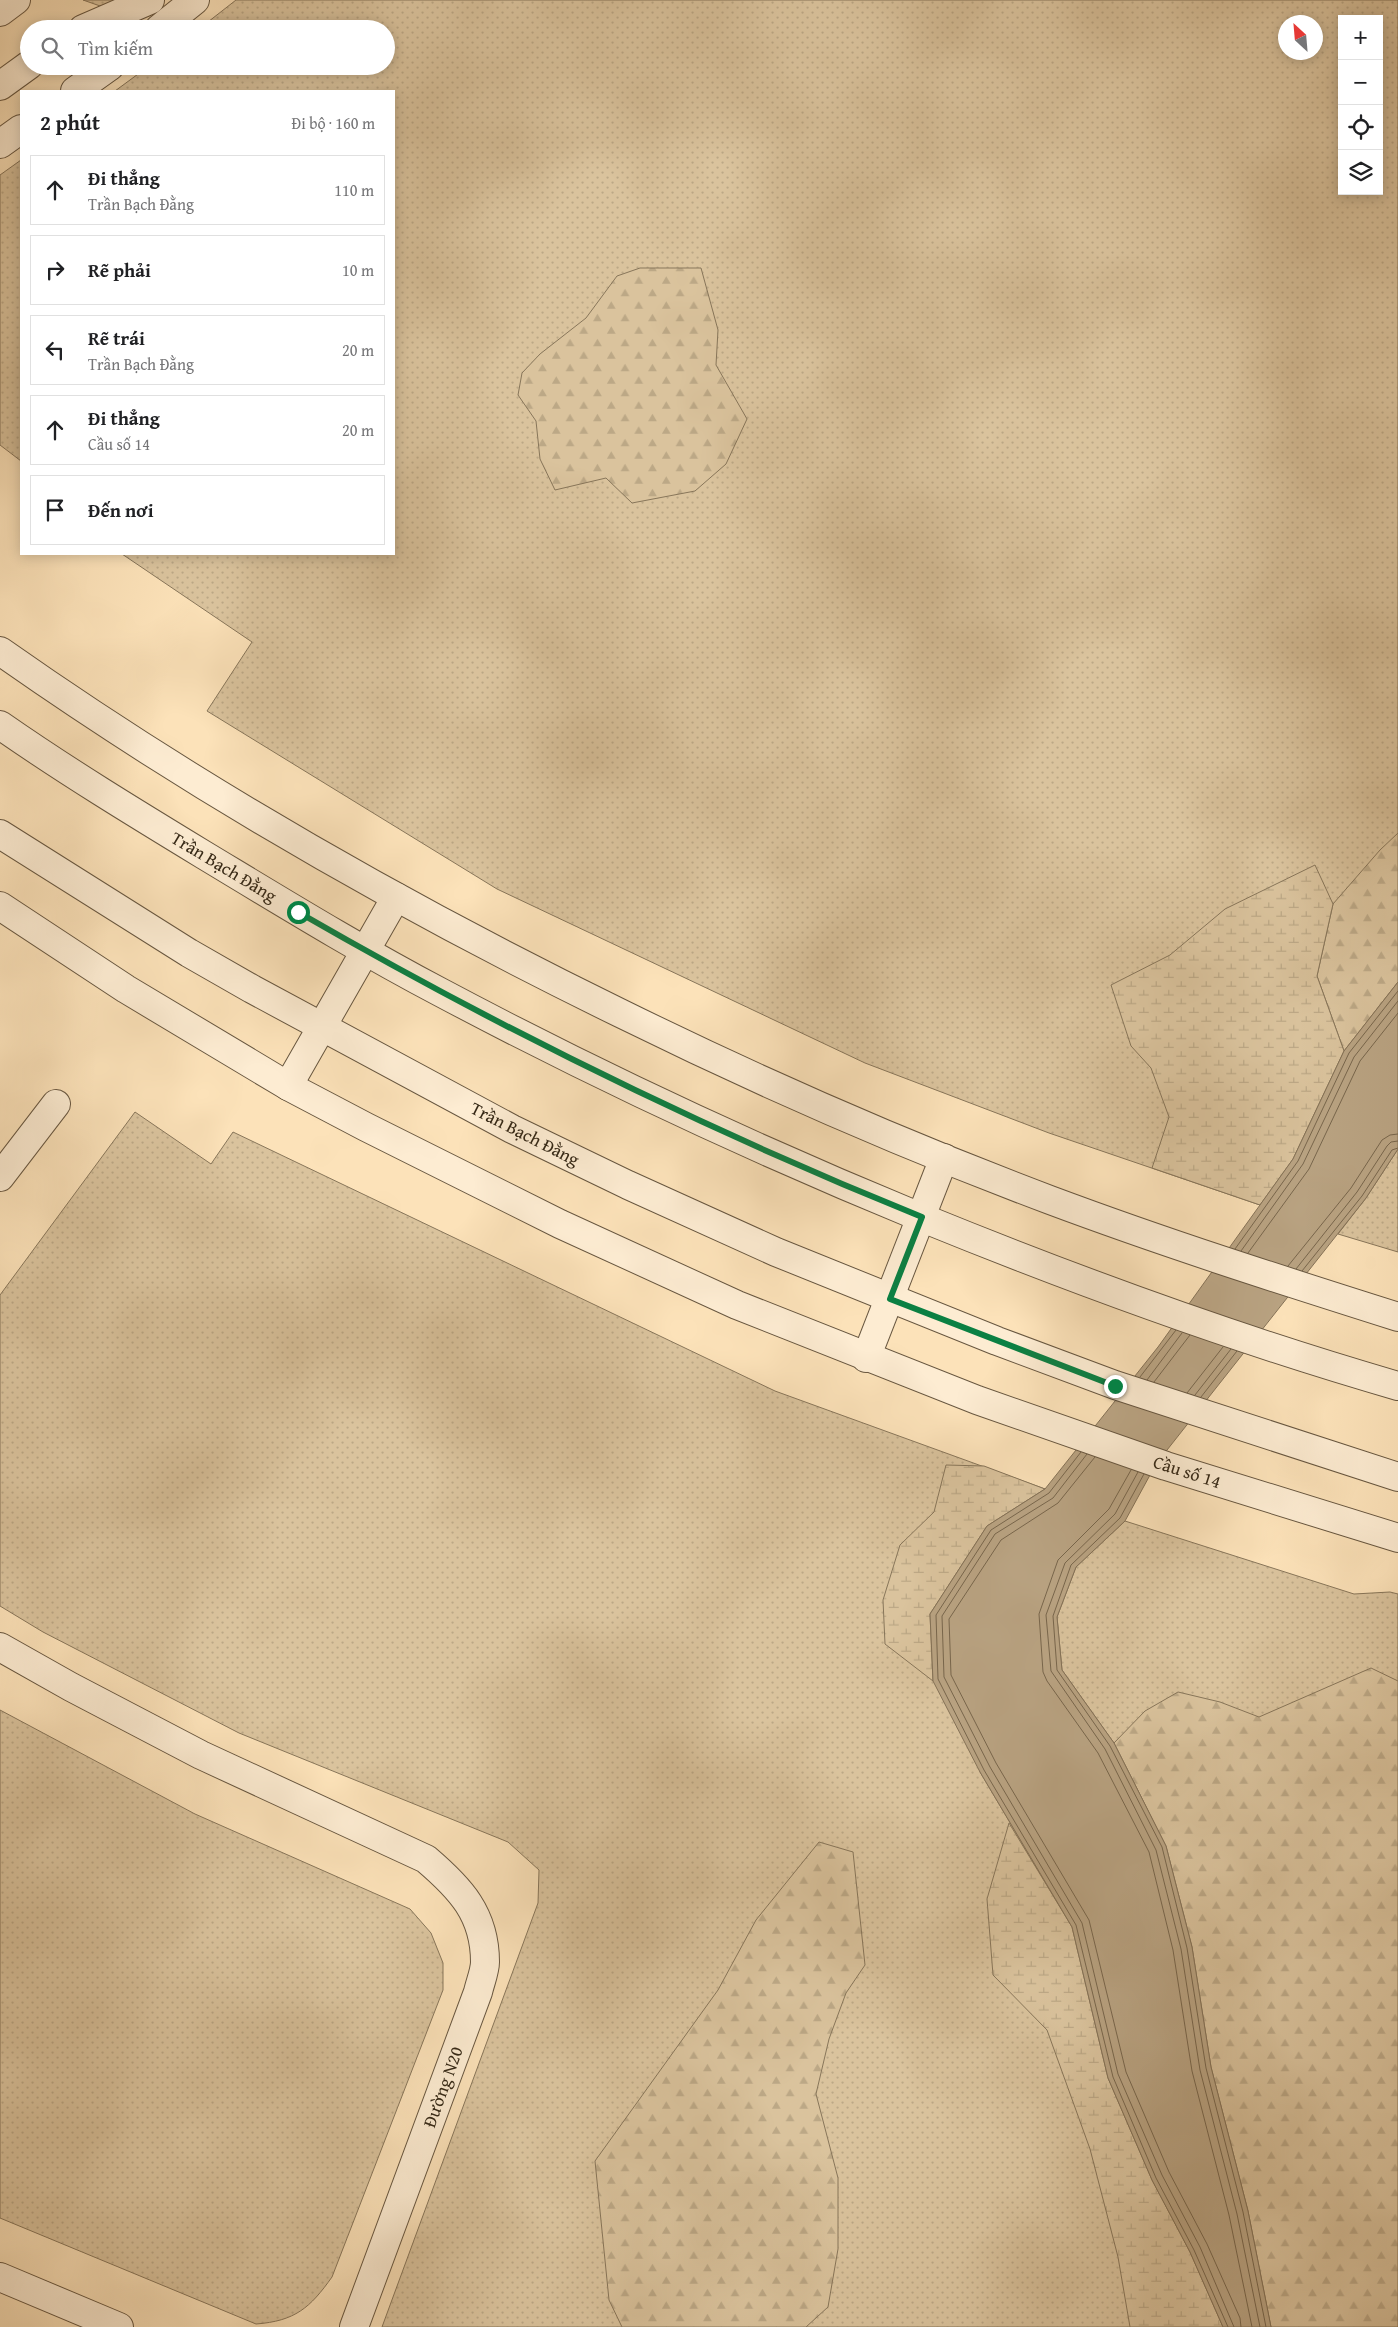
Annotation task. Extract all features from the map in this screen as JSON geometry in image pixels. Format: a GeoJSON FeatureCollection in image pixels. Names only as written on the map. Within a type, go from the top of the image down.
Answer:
{"type":"FeatureCollection","features":[{"type":"Feature","properties":{"kind":"street"},"geometry":{"type":"LineString","coordinates":[[0,12],[16,0]]}},
{"type":"Feature","properties":{"kind":"street"},"geometry":{"type":"LineString","coordinates":[[104,20],[150,0]]}},
{"type":"Feature","properties":{"kind":"street"},"geometry":{"type":"LineString","coordinates":[[170,20],[195,0]]}},
{"type":"Feature","properties":{"kind":"street"},"geometry":{"type":"LineString","coordinates":[[0,86],[20,72]]}},
{"type":"Feature","properties":{"kind":"street"},"geometry":{"type":"LineString","coordinates":[[75,90],[97,75]]}},
{"type":"Feature","properties":{"kind":"street"},"geometry":{"type":"LineString","coordinates":[[0,144],[20,130]]}},
{"type":"Feature","properties":{"kind":"street"},"geometry":{"type":"LineString","coordinates":[[0,651],[69,700],[203,784],[396,897],[535,972],[728,1066],[944,1158],[1048,1199],[1190,1250],[1398,1317]]}},
{"type":"Feature","properties":{"kind":"street","name":"Trần Bạch Đằng"},"geometry":{"type":"LineString","coordinates":[[0,725],[117,802],[366,951],[449,997],[676,1110],[811,1172],[1026,1261],[1278,1349],[1398,1386]]}},
{"type":"Feature","properties":{"kind":"street","name":"Trần Bạch Đằng"},"geometry":{"type":"LineString","coordinates":[[0,834],[189,953],[322,1027],[547,1146],[776,1252],[996,1341],[1115,1386],[1398,1477]]}},
{"type":"Feature","properties":{"kind":"street"},"geometry":{"type":"LineString","coordinates":[[288,1086],[396,897]]}},
{"type":"Feature","properties":{"kind":"street","name":"Cầu số 14"},"geometry":{"type":"LineString","coordinates":[[0,906],[126,989],[288,1086],[560,1224],[737,1305],[866,1358],[977,1400],[1166,1466],[1398,1538]]}},
{"type":"Feature","properties":{"kind":"street"},"geometry":{"type":"LineString","coordinates":[[0,1177],[56,1104]]}},
{"type":"Feature","properties":{"kind":"street"},"geometry":{"type":"LineString","coordinates":[[866,1358],[944,1158]]}},
{"type":"Feature","properties":{"kind":"street","name":"Đường N20"},"geometry":{"type":"LineString","coordinates":[[0,1647],[71,1687],[201,1755],[426,1859],[452,1881],[470,1903],[481,1927],[486,1963],[474,2001],[354,2327]]}},
{"type":"Feature","properties":{"kind":"street"},"geometry":{"type":"LineString","coordinates":[[0,2277],[119,2327]]}},
{"type":"Feature","properties":{"kind":"green space"},"geometry":{"type":"Polygon","coordinates":[[[83,0],[119,0],[103,7],[83,0]]]}},
{"type":"Feature","properties":{"kind":"green space"},"geometry":{"type":"Polygon","coordinates":[[[236,0],[1398,0],[1398,982],[1344,1051],[1260,1205],[1049,1133],[865,1063],[497,889],[207,711],[252,642],[123,555],[395,555],[395,90],[116,90],[137,75],[395,75],[395,20],[210,20],[236,0]]]}},
{"type":"Feature","properties":{"kind":"green space"},"geometry":{"type":"Polygon","coordinates":[[[20,161],[20,460],[0,445],[0,175],[20,161]]]}},
{"type":"Feature","properties":{"kind":"green space"},"geometry":{"type":"Polygon","coordinates":[[[640,268],[701,268],[718,330],[716,365],[747,419],[726,464],[695,491],[632,503],[606,478],[555,490],[540,459],[536,421],[518,395],[522,373],[540,354],[586,318],[617,276],[640,268]]]}},
{"type":"Feature","properties":{"kind":"green space"},"geometry":{"type":"Polygon","coordinates":[[[1398,833],[1398,982],[1344,1051],[1317,976],[1333,904],[1380,850],[1398,833]]]}},
{"type":"Feature","properties":{"kind":"green space"},"geometry":{"type":"Polygon","coordinates":[[[1315,865],[1333,904],[1317,976],[1344,1051],[1293,1159],[1260,1205],[1152,1168],[1169,1117],[1151,1068],[1131,1046],[1111,985],[1170,955],[1225,909],[1315,865]]]}},
{"type":"Feature","properties":{"kind":"green space"},"geometry":{"type":"Polygon","coordinates":[[[135,1112],[211,1164],[233,1132],[775,1391],[1045,1489],[980,1772],[1072,1927],[1084,1972],[1223,2327],[382,2327],[538,1903],[539,1870],[508,1842],[239,1733],[43,1632],[0,1606],[0,1295],[135,1112]]]}},
{"type":"Feature","properties":{"kind":"green space"},"geometry":{"type":"Polygon","coordinates":[[[1398,1149],[1398,1252],[1338,1234],[1366,1198],[1398,1149]]]}},
{"type":"Feature","properties":{"kind":"green space"},"geometry":{"type":"Polygon","coordinates":[[[946,1465],[984,1466],[1045,1489],[987,1526],[930,1614],[933,1681],[885,1644],[883,1600],[900,1545],[934,1512],[946,1465]]]}},
{"type":"Feature","properties":{"kind":"green space"},"geometry":{"type":"Polygon","coordinates":[[[1125,1521],[1354,1594],[1390,1592],[1398,1594],[1398,2327],[1271,2327],[1192,1947],[1166,1846],[1114,1743],[1062,1670],[1057,1617],[1076,1567],[1125,1521]]]}},
{"type":"Feature","properties":{"kind":"green space"},"geometry":{"type":"Polygon","coordinates":[[[1371,1668],[1398,1681],[1398,2327],[1271,2327],[1248,2211],[1211,2067],[1192,1947],[1166,1846],[1114,1743],[1145,1711],[1178,1692],[1220,1702],[1259,1717],[1371,1668]]]}},
{"type":"Feature","properties":{"kind":"green space"},"geometry":{"type":"Polygon","coordinates":[[[0,1710],[195,1814],[410,1909],[431,1933],[443,1963],[443,1990],[332,2277],[309,2305],[291,2316],[281,2320],[256,2324],[0,2218],[0,1710]]]}},
{"type":"Feature","properties":{"kind":"green space"},"geometry":{"type":"Polygon","coordinates":[[[1009,1823],[1072,1927],[1108,2078],[1152,2180],[1190,2252],[1223,2327],[1130,2327],[1118,2257],[1090,2149],[1047,2030],[993,1975],[987,1899],[1009,1823]]]}},
{"type":"Feature","properties":{"kind":"green space"},"geometry":{"type":"Polygon","coordinates":[[[819,1842],[853,1852],[865,1965],[846,1993],[829,2039],[816,2094],[838,2178],[838,2249],[828,2307],[806,2327],[622,2327],[609,2300],[595,2161],[718,1990],[756,1920],[819,1842]]]}},
{"type":"Feature","properties":{"kind":"water"},"geometry":{"type":"Polygon","coordinates":[[[1398,982],[1398,1149],[1366,1198],[1156,1464],[1125,1521],[1076,1567],[1057,1617],[1062,1670],[1114,1743],[1166,1846],[1192,1947],[1211,2067],[1248,2211],[1271,2327],[1223,2327],[1190,2252],[1152,2180],[1108,2078],[1072,1927],[980,1772],[933,1681],[930,1614],[987,1526],[1045,1489],[1158,1347],[1293,1159],[1344,1051],[1398,982]]]}},
{"type":"Feature","properties":{"kind":"route"},"geometry":{"type":"LineString","coordinates":[[298,912],[440,992],[547,1047],[676,1110],[811,1172],[922,1217],[890,1299],[1115,1386]]}}]}
